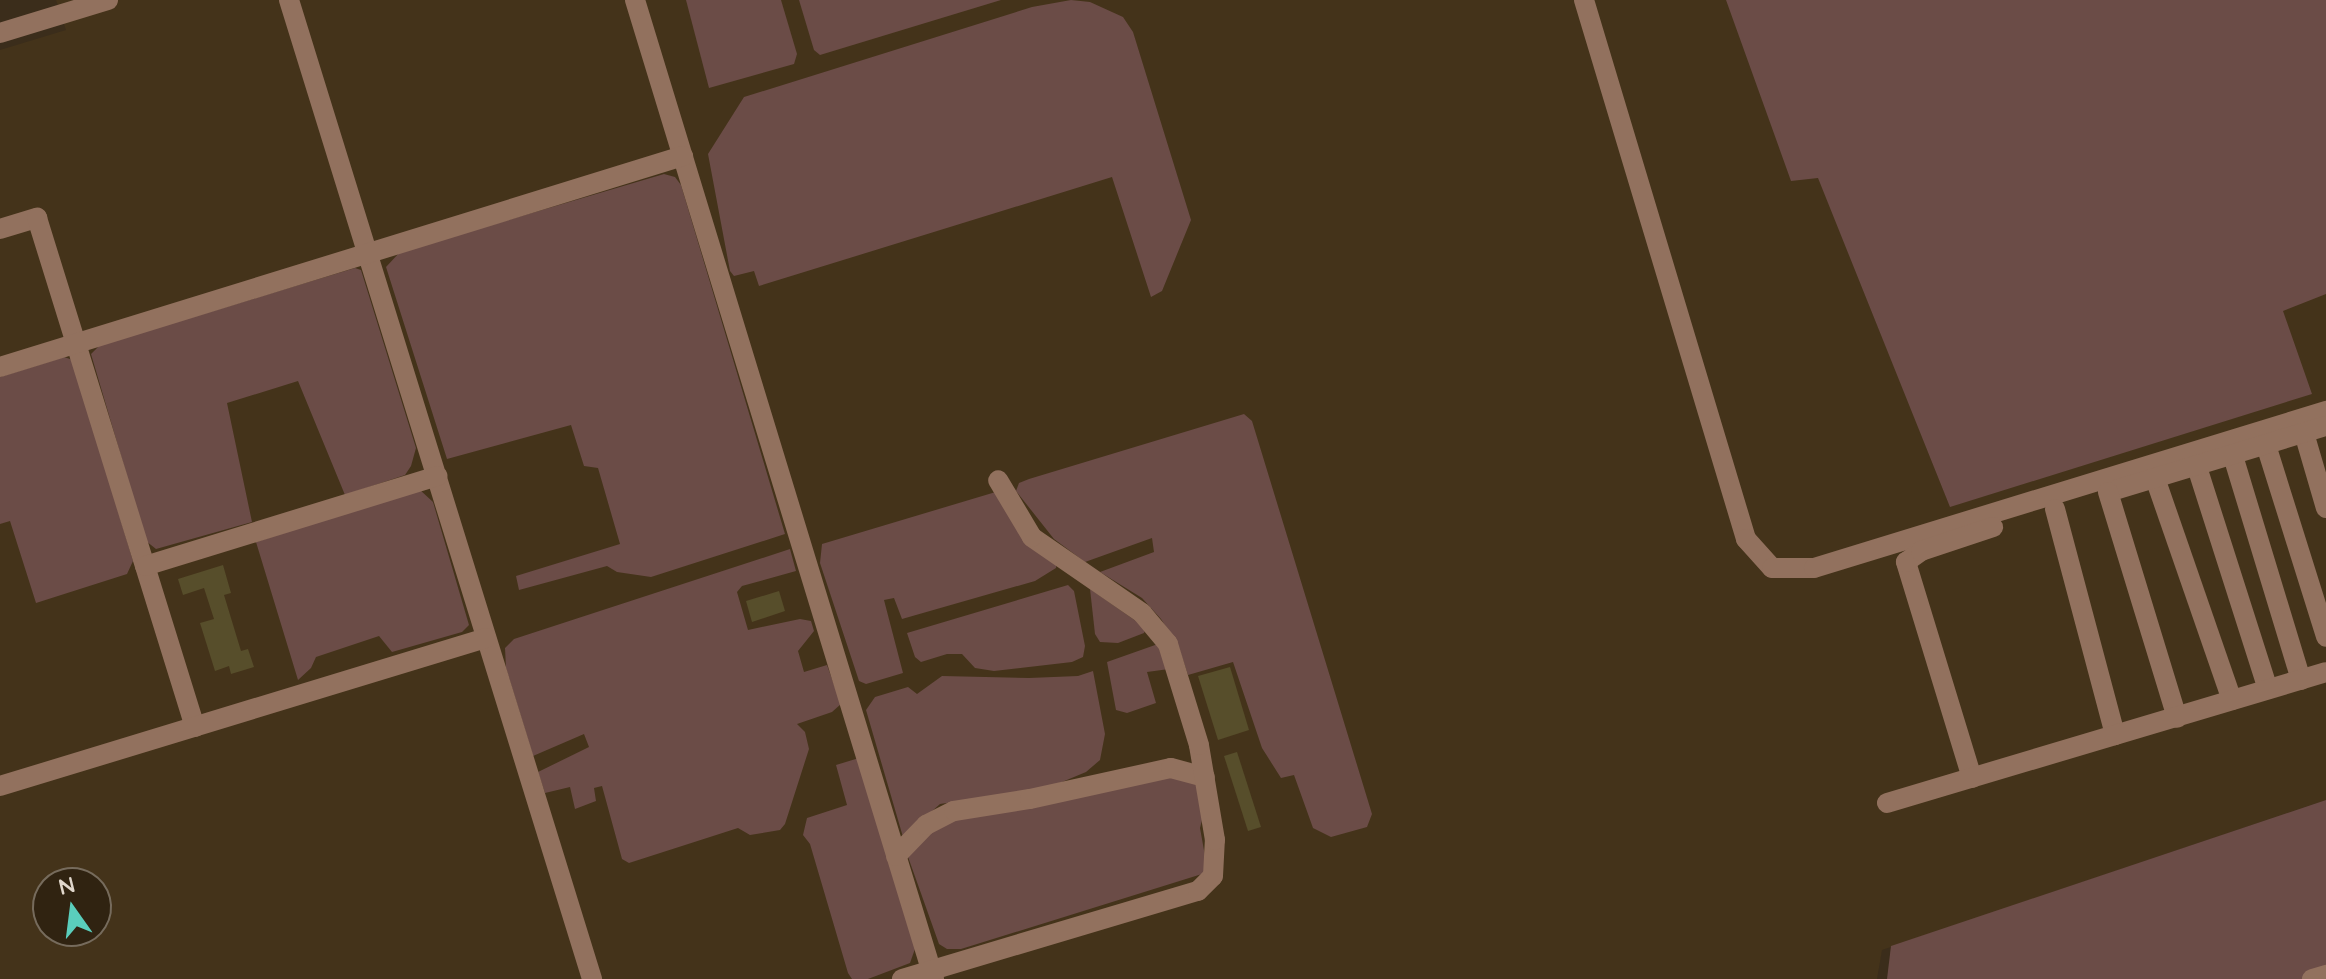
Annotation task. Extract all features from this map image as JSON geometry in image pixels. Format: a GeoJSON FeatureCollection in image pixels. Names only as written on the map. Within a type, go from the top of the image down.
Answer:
{"type":"FeatureCollection","features":[{"type":"Feature","properties":{"kind":"lane"},"geometry":{"type":"LineString","coordinates":[[0,33],[108,0]]}},
{"type":"Feature","properties":{"kind":"lane"},"geometry":{"type":"LineString","coordinates":[[289,0],[592,979]]}},
{"type":"Feature","properties":{"kind":"lane"},"geometry":{"type":"LineString","coordinates":[[635,0],[933,975]]}},
{"type":"Feature","properties":{"kind":"lane"},"geometry":{"type":"LineString","coordinates":[[1584,0],[1746,539],[1772,568],[1814,568],[2326,411]]}},
{"type":"Feature","properties":{"kind":"lane"},"geometry":{"type":"LineString","coordinates":[[0,367],[683,156]]}},
{"type":"Feature","properties":{"kind":"lane"},"geometry":{"type":"LineString","coordinates":[[0,229],[37,218],[195,727]]}},
{"type":"Feature","properties":{"kind":"lane"},"geometry":{"type":"LineString","coordinates":[[1972,778],[1906,562],[1921,551],[2326,426]]}},
{"type":"Feature","properties":{"kind":"lane"},"geometry":{"type":"LineString","coordinates":[[2304,433],[2326,508]]}},
{"type":"Feature","properties":{"kind":"lane"},"geometry":{"type":"LineString","coordinates":[[2266,445],[2326,637]]}},
{"type":"Feature","properties":{"kind":"lane"},"geometry":{"type":"LineString","coordinates":[[2233,456],[2301,680]]}},
{"type":"Feature","properties":{"kind":"lane"},"geometry":{"type":"LineString","coordinates":[[2197,467],[2268,689]]}},
{"type":"Feature","properties":{"kind":"lane"},"geometry":{"type":"LineString","coordinates":[[145,566],[437,476]]}},
{"type":"Feature","properties":{"kind":"lane"},"geometry":{"type":"LineString","coordinates":[[2155,478],[2232,700]]}},
{"type":"Feature","properties":{"kind":"lane"},"geometry":{"type":"LineString","coordinates":[[902,979],[933,975],[1198,891],[1213,876],[1215,840],[1205,777],[1182,677],[1168,644],[1142,613],[1032,537],[998,480]]}},
{"type":"Feature","properties":{"kind":"lane"},"geometry":{"type":"LineString","coordinates":[[2108,492],[2177,718]]}},
{"type":"Feature","properties":{"kind":"lane"},"geometry":{"type":"LineString","coordinates":[[2055,509],[2115,735]]}},
{"type":"Feature","properties":{"kind":"lane"},"geometry":{"type":"LineString","coordinates":[[0,786],[486,638]]}},
{"type":"Feature","properties":{"kind":"lane"},"geometry":{"type":"LineString","coordinates":[[1887,803],[2326,672]]}},
{"type":"Feature","properties":{"kind":"lane"},"geometry":{"type":"LineString","coordinates":[[896,856],[926,825],[954,811],[1030,799],[1171,768],[1205,777]]}},
{"type":"Feature","properties":{"kind":"lane"},"geometry":{"type":"LineString","coordinates":[[2312,979],[2326,975]]}},
{"type":"Feature","properties":{"kind":"shaded area"},"geometry":{"type":"Polygon","coordinates":[[[56,0],[2326,0],[2326,800],[1882,950],[1877,979],[0,979],[0,50],[66,30],[56,0]]]}},
{"type":"Feature","properties":{"kind":"shaded area"},"geometry":{"type":"Polygon","coordinates":[[[686,0],[781,0],[797,54],[794,64],[709,88],[686,0]]]}},
{"type":"Feature","properties":{"kind":"shaded area"},"geometry":{"type":"Polygon","coordinates":[[[799,0],[1001,0],[820,55],[814,50],[799,0]]]}},
{"type":"Feature","properties":{"kind":"shaded area"},"geometry":{"type":"Polygon","coordinates":[[[1071,0],[1090,2],[1123,17],[1133,32],[1191,220],[1162,291],[1151,297],[1112,177],[759,286],[754,271],[734,276],[730,271],[708,154],[744,97],[1032,7],[1071,0]]]}},
{"type":"Feature","properties":{"kind":"shaded area"},"geometry":{"type":"Polygon","coordinates":[[[1726,0],[2326,0],[2326,294],[2283,311],[2312,394],[1950,507],[1818,178],[1791,181],[1726,0]]]}},
{"type":"Feature","properties":{"kind":"shaded area"},"geometry":{"type":"Polygon","coordinates":[[[664,174],[675,177],[681,185],[785,534],[651,577],[617,572],[607,566],[519,590],[516,576],[620,544],[598,468],[584,466],[571,425],[447,459],[386,267],[400,252],[664,174]]]}},
{"type":"Feature","properties":{"kind":"shaded area"},"geometry":{"type":"Polygon","coordinates":[[[355,268],[361,270],[416,448],[405,475],[345,495],[298,381],[227,403],[252,522],[156,549],[146,541],[91,354],[100,345],[355,268]]]}},
{"type":"Feature","properties":{"kind":"shaded area"},"geometry":{"type":"Polygon","coordinates":[[[64,357],[73,360],[133,561],[127,574],[36,603],[10,521],[0,524],[0,377],[64,357]]]}},
{"type":"Feature","properties":{"kind":"shaded area"},"geometry":{"type":"Polygon","coordinates":[[[1244,414],[1252,421],[1372,814],[1367,827],[1331,837],[1313,828],[1294,775],[1281,778],[1262,748],[1233,662],[1188,675],[1179,648],[1161,619],[1142,598],[1100,572],[1154,552],[1152,538],[1085,562],[1054,539],[1016,491],[1019,483],[1029,479],[1244,414]]]}},
{"type":"Feature","properties":{"kind":"shaded area"},"geometry":{"type":"Polygon","coordinates":[[[419,489],[433,502],[469,625],[462,632],[392,652],[379,636],[316,657],[311,668],[298,680],[256,542],[419,489]]]}},
{"type":"Feature","properties":{"kind":"shaded area"},"geometry":{"type":"Polygon","coordinates":[[[999,491],[1057,561],[1056,568],[1035,581],[902,619],[894,598],[884,600],[903,673],[866,684],[859,681],[820,563],[822,544],[999,491]]]}},
{"type":"Feature","properties":{"kind":"shaded area"},"geometry":{"type":"Polygon","coordinates":[[[790,549],[796,571],[742,586],[737,592],[748,630],[800,619],[811,621],[814,631],[798,651],[804,672],[827,665],[841,704],[832,712],[797,724],[805,732],[809,749],[785,824],[780,830],[750,835],[738,828],[629,863],[622,859],[602,786],[594,788],[596,801],[575,809],[570,787],[545,793],[538,772],[589,747],[584,734],[533,756],[506,668],[505,648],[514,639],[790,549]]]}},
{"type":"Feature","properties":{"kind":"shaded area"},"geometry":{"type":"Polygon","coordinates":[[[1068,585],[1074,591],[1085,646],[1083,657],[1072,662],[994,671],[975,668],[962,654],[947,654],[921,662],[915,657],[907,633],[1068,585]]]}},
{"type":"Feature","properties":{"kind":"shaded area"},"geometry":{"type":"Polygon","coordinates":[[[1090,589],[1146,628],[1144,633],[1118,643],[1100,642],[1095,634],[1090,589]]]}},
{"type":"Feature","properties":{"kind":"shaded area"},"geometry":{"type":"Polygon","coordinates":[[[1158,644],[1169,669],[1147,672],[1156,703],[1127,713],[1116,710],[1107,662],[1158,644]]]}},
{"type":"Feature","properties":{"kind":"shaded area"},"geometry":{"type":"Polygon","coordinates":[[[1093,671],[1105,734],[1100,760],[1086,772],[1050,787],[940,804],[903,837],[866,710],[875,697],[908,687],[917,694],[942,676],[1029,678],[1078,676],[1093,671]]]}},
{"type":"Feature","properties":{"kind":"shaded area"},"geometry":{"type":"Polygon","coordinates":[[[859,758],[916,946],[910,963],[868,979],[852,979],[848,973],[810,844],[803,835],[807,818],[847,805],[836,765],[859,758]]]}},
{"type":"Feature","properties":{"kind":"shaded area"},"geometry":{"type":"Polygon","coordinates":[[[1175,772],[1198,780],[1206,804],[1200,828],[1207,867],[1202,874],[961,949],[947,949],[939,944],[907,854],[942,819],[1175,772]]]}},
{"type":"Feature","properties":{"kind":"shaded area"},"geometry":{"type":"Polygon","coordinates":[[[2326,800],[2326,979],[1887,979],[1891,946],[2326,800]]]}},
{"type":"Feature","properties":{"kind":"building"},"geometry":{"type":"Polygon","coordinates":[[[223,565],[231,593],[224,595],[241,651],[248,649],[254,667],[231,674],[229,666],[215,671],[200,623],[214,619],[204,588],[183,595],[178,579],[223,565]]]}},
{"type":"Feature","properties":{"kind":"building"},"geometry":{"type":"Polygon","coordinates":[[[779,591],[785,611],[752,622],[746,601],[779,591]]]}},
{"type":"Feature","properties":{"kind":"building"},"geometry":{"type":"Polygon","coordinates":[[[1230,667],[1249,730],[1218,740],[1198,676],[1230,667]]]}},
{"type":"Feature","properties":{"kind":"building"},"geometry":{"type":"Polygon","coordinates":[[[1237,752],[1261,827],[1248,831],[1224,756],[1237,752]]]}}]}
